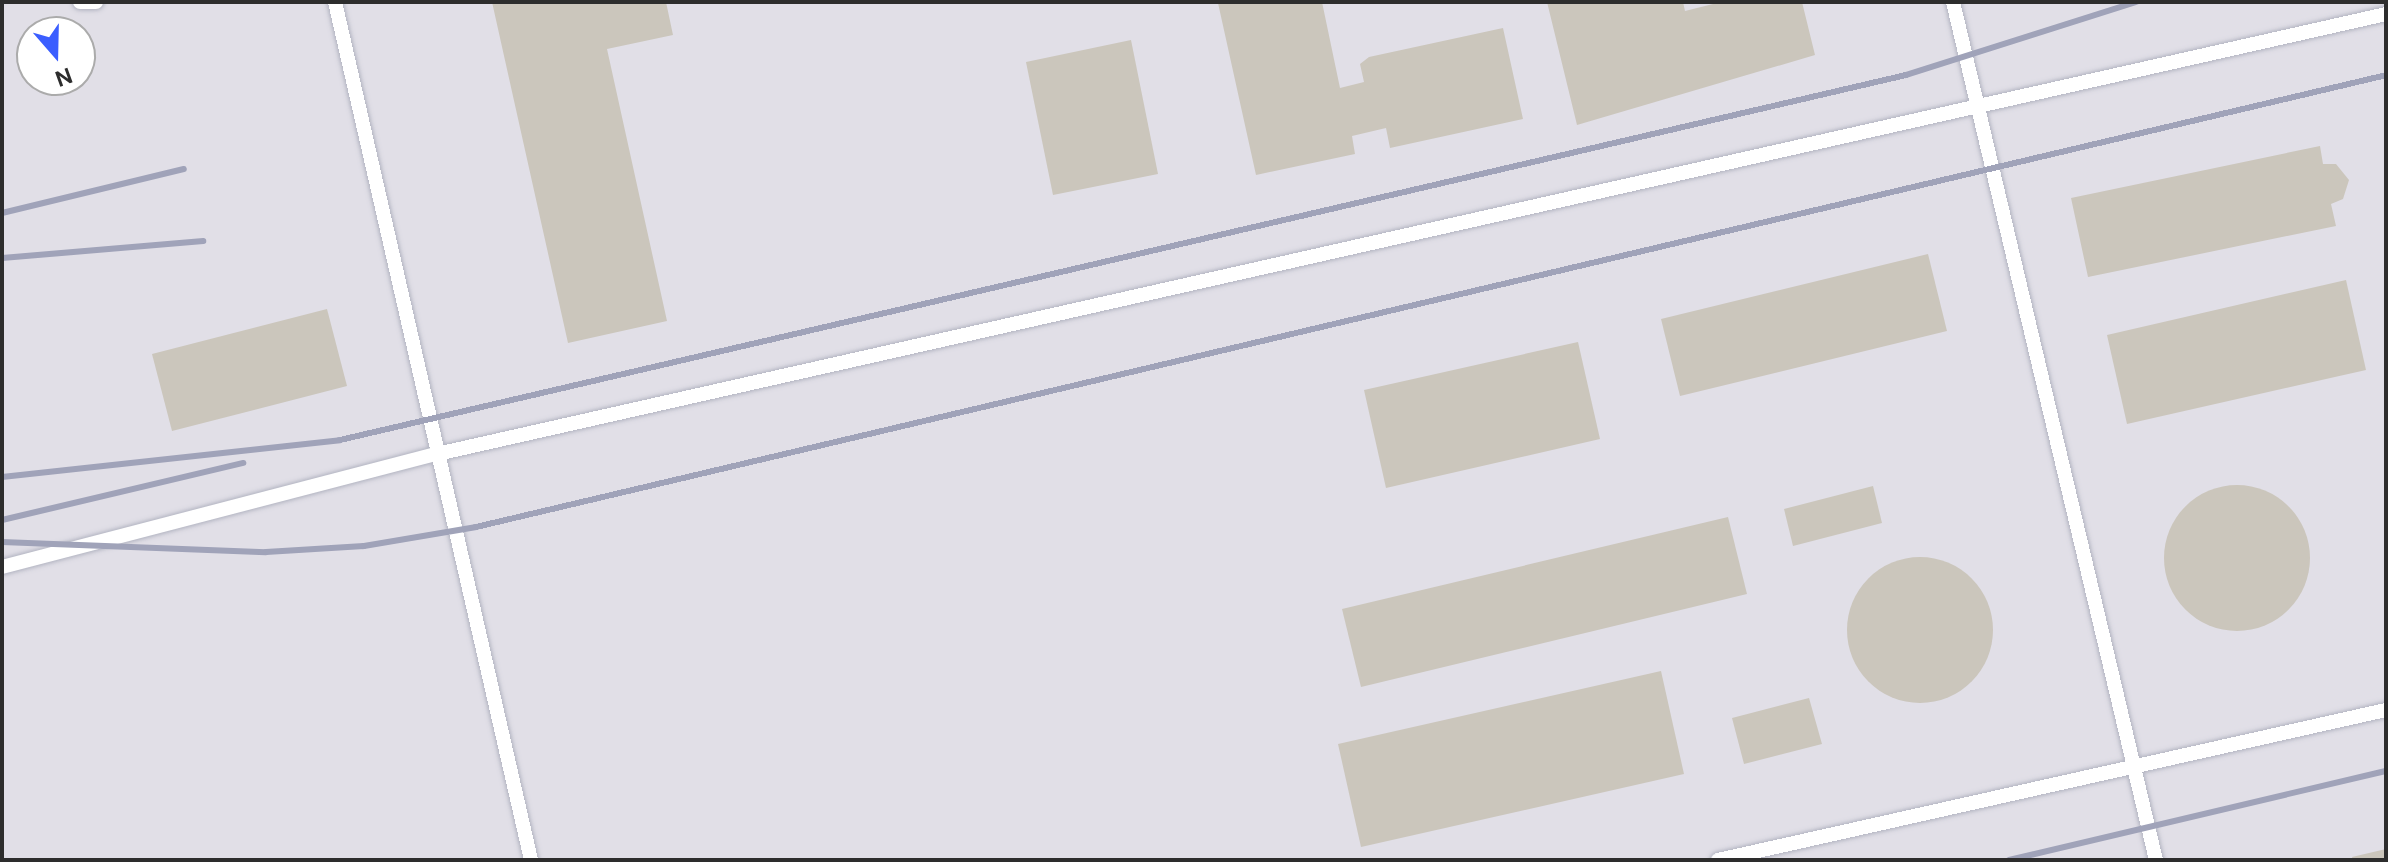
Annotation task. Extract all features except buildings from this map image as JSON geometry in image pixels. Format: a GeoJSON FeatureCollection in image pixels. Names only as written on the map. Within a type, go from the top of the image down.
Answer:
{"type":"FeatureCollection","features":[{"type":"Feature","properties":{"kind":"lane"},"geometry":{"type":"LineString","coordinates":[[80,2],[96,2]]}},
{"type":"Feature","properties":{"kind":"lane"},"geometry":{"type":"LineString","coordinates":[[335,2],[531,860]]}},
{"type":"Feature","properties":{"kind":"lane"},"geometry":{"type":"LineString","coordinates":[[1953,2],[2156,860]]}},
{"type":"Feature","properties":{"kind":"lane"},"geometry":{"type":"LineString","coordinates":[[2,567],[437,454],[1976,101],[2386,14]]}},
{"type":"Feature","properties":{"kind":"lane"},"geometry":{"type":"LineString","coordinates":[[1718,860],[2131,764],[2386,710]]}},
{"type":"Feature","properties":{"kind":"shaded area"},"geometry":{"type":"Polygon","coordinates":[[[2,2],[2386,2],[2386,860],[2,860],[2,2]]]}},
{"type":"Feature","properties":{"kind":"railway"},"geometry":{"type":"LineString","coordinates":[[2,477],[340,440],[1906,75],[2136,2]]}},
{"type":"Feature","properties":{"kind":"railway"},"geometry":{"type":"LineString","coordinates":[[2,542],[266,552],[364,546],[476,527],[2386,75]]}},
{"type":"Feature","properties":{"kind":"railway"},"geometry":{"type":"LineString","coordinates":[[2,213],[184,169]]}},
{"type":"Feature","properties":{"kind":"railway"},"geometry":{"type":"LineString","coordinates":[[2,258],[203,241]]}},
{"type":"Feature","properties":{"kind":"railway"},"geometry":{"type":"LineString","coordinates":[[2,520],[243,463]]}},
{"type":"Feature","properties":{"kind":"railway"},"geometry":{"type":"LineString","coordinates":[[2009,860],[2386,771]]}}]}
